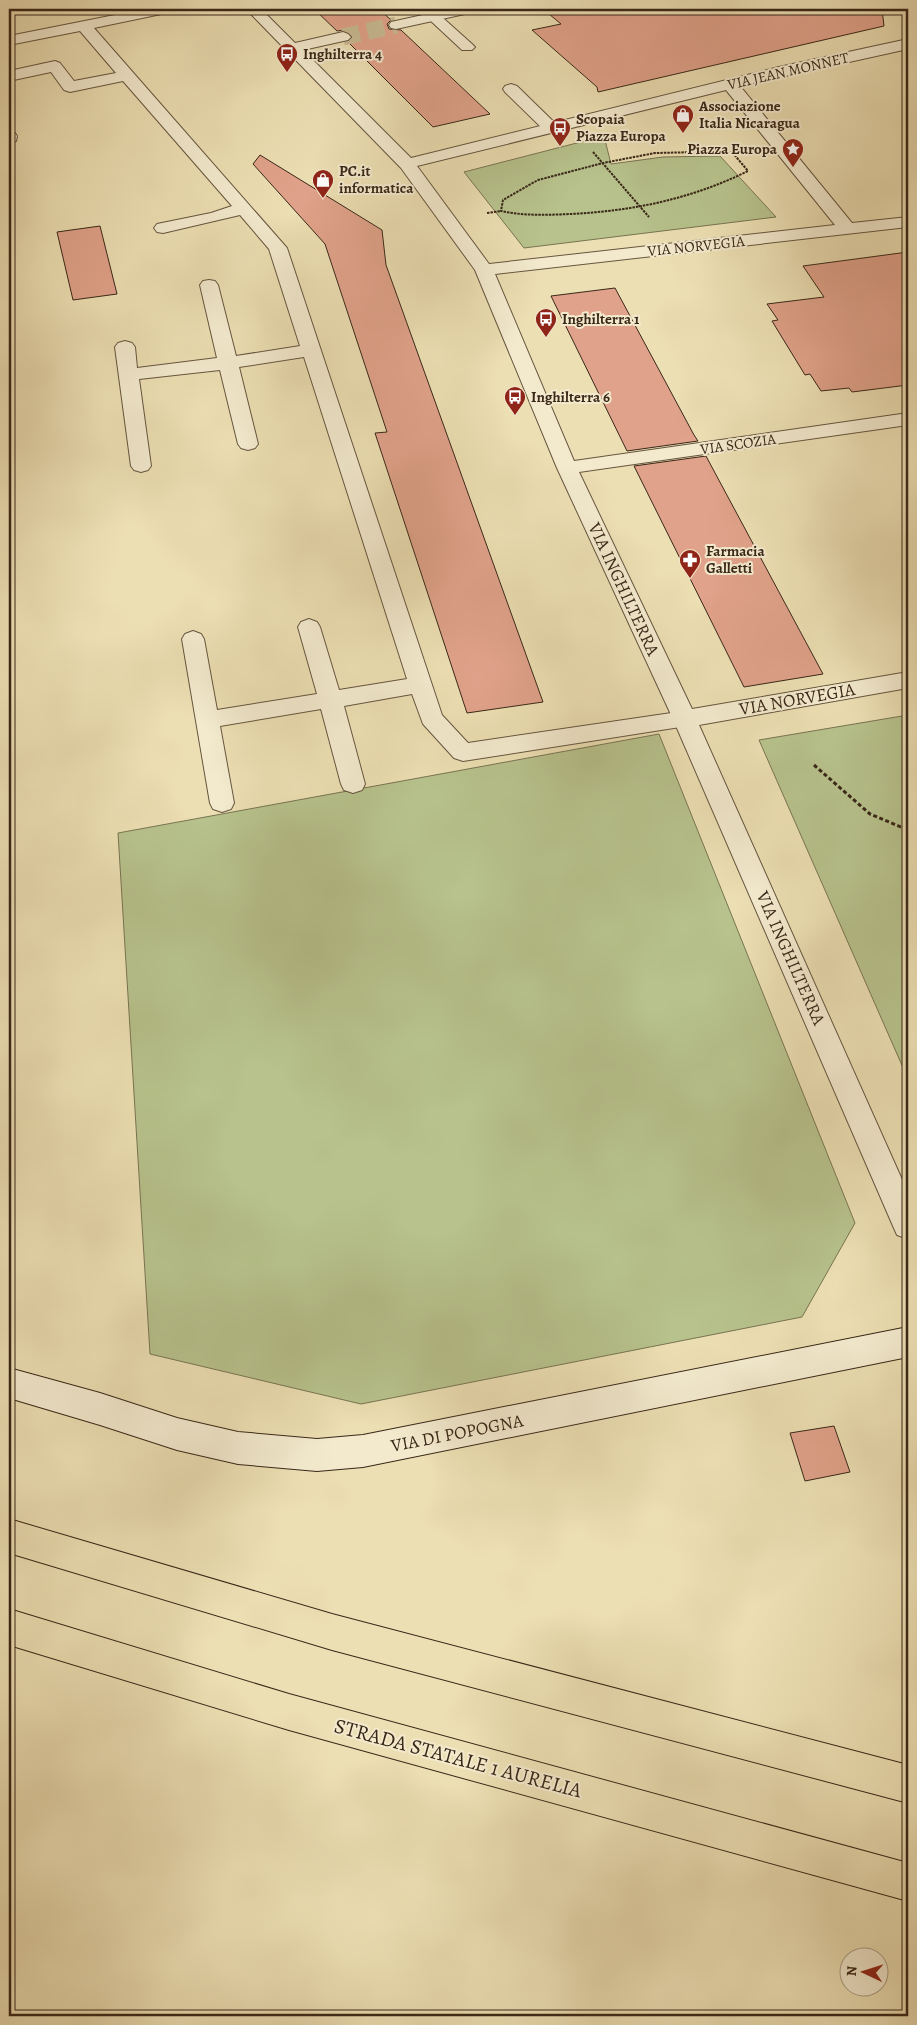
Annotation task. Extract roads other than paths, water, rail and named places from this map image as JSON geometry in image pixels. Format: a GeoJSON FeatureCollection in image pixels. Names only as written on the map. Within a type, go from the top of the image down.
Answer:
{"type":"FeatureCollection","features":[{"type":"Feature","properties":{"kind":"highway"},"geometry":{"type":"LineString","coordinates":[[9,1536],[332,1632],[908,1784]]}},
{"type":"Feature","properties":{"kind":"highway","name":"STRADA STATALE 1 AURELIA"},"geometry":{"type":"LineString","coordinates":[[9,1627],[299,1714],[908,1882]]}},
{"type":"Feature","properties":{"kind":"street"},"geometry":{"type":"LineString","coordinates":[[9,40],[166,9]]}},
{"type":"Feature","properties":{"kind":"street","name":"VIA INGHILTERRA"},"geometry":{"type":"LineString","coordinates":[[253,9],[407,164],[484,270],[567,468],[685,719],[908,1226]]}},
{"type":"Feature","properties":{"kind":"street"},"geometry":{"type":"LineString","coordinates":[[396,25],[429,13],[469,9]]}},
{"type":"Feature","properties":{"kind":"street"},"geometry":{"type":"LineString","coordinates":[[429,13],[467,47]]}},
{"type":"Feature","properties":{"kind":"street"},"geometry":{"type":"LineString","coordinates":[[83,26],[278,248],[420,685],[207,720]]}},
{"type":"Feature","properties":{"kind":"street"},"geometry":{"type":"LineString","coordinates":[[292,48],[343,37]]}},
{"type":"Feature","properties":{"kind":"street","name":"VIA JEAN MONNET"},"geometry":{"type":"LineString","coordinates":[[407,164],[730,84],[908,44]]}},
{"type":"Feature","properties":{"kind":"street"},"geometry":{"type":"LineString","coordinates":[[9,76],[55,66],[70,87],[127,75]]}},
{"type":"Feature","properties":{"kind":"street"},"geometry":{"type":"LineString","coordinates":[[730,84],[848,230]]}},
{"type":"Feature","properties":{"kind":"street"},"geometry":{"type":"LineString","coordinates":[[511,90],[552,129]]}},
{"type":"Feature","properties":{"kind":"street"},"geometry":{"type":"LineString","coordinates":[[163,228],[215,217],[243,208]]}},
{"type":"Feature","properties":{"kind":"street","name":"VIA NORVEGIA"},"geometry":{"type":"LineString","coordinates":[[484,270],[908,222]]}},
{"type":"Feature","properties":{"kind":"street"},"geometry":{"type":"LineString","coordinates":[[209,285],[248,444]]}},
{"type":"Feature","properties":{"kind":"street"},"geometry":{"type":"LineString","coordinates":[[124,347],[141,466]]}},
{"type":"Feature","properties":{"kind":"street"},"geometry":{"type":"LineString","coordinates":[[128,375],[228,363],[311,350]]}},
{"type":"Feature","properties":{"kind":"street","name":"VIA SCOZIA"},"geometry":{"type":"LineString","coordinates":[[567,468],[908,420]]}},
{"type":"Feature","properties":{"kind":"street"},"geometry":{"type":"LineString","coordinates":[[309,627],[353,784]]}},
{"type":"Feature","properties":{"kind":"street"},"geometry":{"type":"LineString","coordinates":[[193,639],[222,803]]}},
{"type":"Feature","properties":{"kind":"street","name":"VIA NORVEGIA"},"geometry":{"type":"LineString","coordinates":[[420,685],[431,718],[463,752],[685,719],[908,680]]}},
{"type":"Feature","properties":{"kind":"street","name":"VIA DI POPOGNA"},"geometry":{"type":"LineString","coordinates":[[9,1383],[100,1409],[177,1434],[238,1448],[317,1455],[363,1451],[908,1342]]}},
{"type":"Feature","properties":{"kind":"tunnel"},"geometry":{"type":"LineString","coordinates":[[343,37],[396,25]]}},
{"type":"Feature","properties":{"kind":"place","name":"Inghilterra 4"},"geometry":{"type":"Point","coordinates":[287,73]}},
{"type":"Feature","properties":{"kind":"place","name":"Associazione Italia Nicaragua"},"geometry":{"type":"Point","coordinates":[683,134]}},
{"type":"Feature","properties":{"kind":"place","name":"Scopaia Piazza Europa"},"geometry":{"type":"Point","coordinates":[560,147]}},
{"type":"Feature","properties":{"kind":"place","name":"Piazza Europa"},"geometry":{"type":"Point","coordinates":[793,168]}},
{"type":"Feature","properties":{"kind":"place","name":"PC.it informatica"},"geometry":{"type":"Point","coordinates":[323,199]}},
{"type":"Feature","properties":{"kind":"place","name":"Inghilterra 1"},"geometry":{"type":"Point","coordinates":[546,338]}},
{"type":"Feature","properties":{"kind":"place","name":"Inghilterra 6"},"geometry":{"type":"Point","coordinates":[515,416]}},
{"type":"Feature","properties":{"kind":"place","name":"Farmacia Galletti"},"geometry":{"type":"Point","coordinates":[690,579]}}]}
